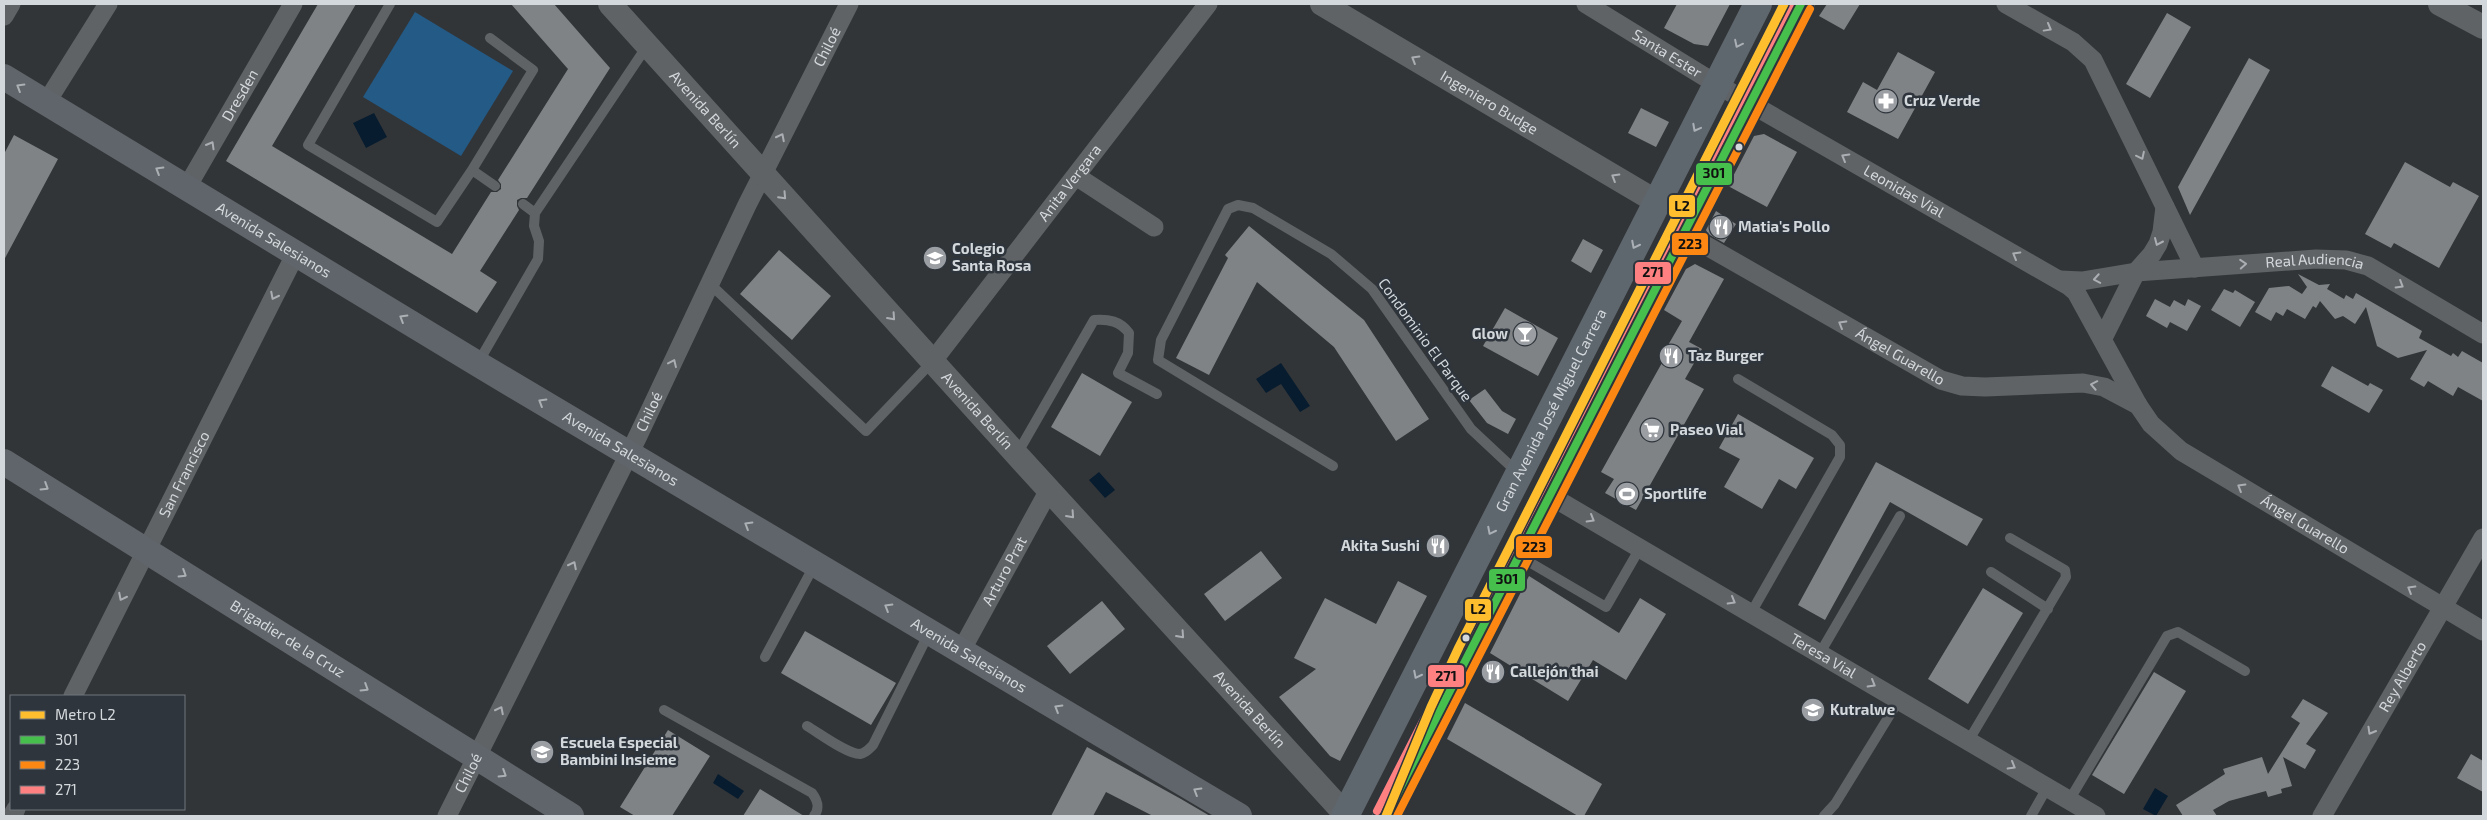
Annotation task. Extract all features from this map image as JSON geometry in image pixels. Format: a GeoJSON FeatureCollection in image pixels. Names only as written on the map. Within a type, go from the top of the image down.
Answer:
{"type":"FeatureCollection","features":[{"type":"Feature","properties":{"kind":"main road","name":"Gran Avenida José Miguel Carrera"},"geometry":{"type":"LineString","coordinates":[[1345,815],[1758,4]]}},
{"type":"Feature","properties":{"kind":"main road"},"geometry":{"type":"LineString","coordinates":[[1386,816],[1801,4]]}},
{"type":"Feature","properties":{"kind":"main road","name":"Avenida Salesianos"},"geometry":{"type":"LineString","coordinates":[[4,77],[296,252],[478,364],[1239,816]]}},
{"type":"Feature","properties":{"kind":"main road","name":"Brigadier de la Cruz"},"geometry":{"type":"LineString","coordinates":[[4,462],[571,816]]}},
{"type":"Feature","properties":{"kind":"main road"},"geometry":{"type":"LineString","coordinates":[[1525,464],[1536,475],[1549,495]]}},
{"type":"Feature","properties":{"kind":"street"},"geometry":{"type":"LineString","coordinates":[[4,16],[11,4]]}},
{"type":"Feature","properties":{"kind":"street"},"geometry":{"type":"LineString","coordinates":[[46,103],[108,4]]}},
{"type":"Feature","properties":{"kind":"street","name":"Dresden"},"geometry":{"type":"LineString","coordinates":[[187,187],[293,4]]}},
{"type":"Feature","properties":{"kind":"street","name":"Avenida Berlín"},"geometry":{"type":"LineString","coordinates":[[610,4],[762,175],[1345,815]]}},
{"type":"Feature","properties":{"kind":"street","name":"Chiloé"},"geometry":{"type":"LineString","coordinates":[[447,816],[629,454],[762,175],[849,4]]}},
{"type":"Feature","properties":{"kind":"street","name":"Anita Vergara"},"geometry":{"type":"LineString","coordinates":[[932,362],[1208,4]]}},
{"type":"Feature","properties":{"kind":"street","name":"Ingeniero Budge"},"geometry":{"type":"LineString","coordinates":[[1322,4],[1657,202]]}},
{"type":"Feature","properties":{"kind":"street","name":"Santa Ester"},"geometry":{"type":"LineString","coordinates":[[1586,4],[1718,85],[1750,102]]}},
{"type":"Feature","properties":{"kind":"street"},"geometry":{"type":"LineString","coordinates":[[2006,4],[2073,42],[2093,60],[2195,268]]}},
{"type":"Feature","properties":{"kind":"street"},"geometry":{"type":"LineString","coordinates":[[2440,4],[2483,27]]}},
{"type":"Feature","properties":{"kind":"street","name":"Leonidas Vial"},"geometry":{"type":"LineString","coordinates":[[1750,102],[2076,292],[2103,338]]}},
{"type":"Feature","properties":{"kind":"street"},"geometry":{"type":"LineString","coordinates":[[1076,176],[1154,227]]}},
{"type":"Feature","properties":{"kind":"street"},"geometry":{"type":"LineString","coordinates":[[2103,338],[2136,272],[2158,244],[2162,232],[2165,207]]}},
{"type":"Feature","properties":{"kind":"street","name":"Ángel Guarello"},"geometry":{"type":"LineString","coordinates":[[1684,233],[1941,380],[1962,386],[1985,388],[2083,384],[2104,387],[2138,405]]}},
{"type":"Feature","properties":{"kind":"street","name":"San Francisco"},"geometry":{"type":"LineString","coordinates":[[74,695],[296,252]]}},
{"type":"Feature","properties":{"kind":"street","name":"Real Audiencia"},"geometry":{"type":"LineString","coordinates":[[2195,268],[2316,259],[2346,260],[2368,266],[2483,334]]}},
{"type":"Feature","properties":{"kind":"street","name":"Leonidas Vial"},"geometry":{"type":"LineString","coordinates":[[2058,280],[2082,281],[2136,272],[2195,268]]}},
{"type":"Feature","properties":{"kind":"street","name":"Ángel Guarello"},"geometry":{"type":"LineString","coordinates":[[2103,338],[2150,424],[2181,451],[2442,608],[2483,630]]}},
{"type":"Feature","properties":{"kind":"street","name":"Arturo Prat"},"geometry":{"type":"LineString","coordinates":[[961,651],[1049,490]]}},
{"type":"Feature","properties":{"kind":"street","name":"Teresa Vial"},"geometry":{"type":"LineString","coordinates":[[1549,495],[2048,786],[2096,816]]}},
{"type":"Feature","properties":{"kind":"street","name":"Rey Alberto"},"geometry":{"type":"LineString","coordinates":[[2322,816],[2483,538]]}},
{"type":"Feature","properties":{"kind":"lane"},"geometry":{"type":"LineString","coordinates":[[390,4],[308,145],[437,222],[472,170],[534,70],[490,38]]}},
{"type":"Feature","properties":{"kind":"lane"},"geometry":{"type":"LineString","coordinates":[[478,364],[538,259],[540,241],[534,226],[535,213],[647,46]]}},
{"type":"Feature","properties":{"kind":"lane"},"geometry":{"type":"LineString","coordinates":[[472,170],[495,186]]}},
{"type":"Feature","properties":{"kind":"lane"},"geometry":{"type":"LineString","coordinates":[[523,204],[535,213]]}},
{"type":"Feature","properties":{"kind":"lane","name":"Condominio El Parque"},"geometry":{"type":"LineString","coordinates":[[1333,466],[1158,360],[1161,340],[1228,209],[1238,205],[1253,208],[1331,254],[1372,289],[1470,429],[1525,464]]}},
{"type":"Feature","properties":{"kind":"lane"},"geometry":{"type":"LineString","coordinates":[[710,284],[866,430],[932,362]]}},
{"type":"Feature","properties":{"kind":"lane"},"geometry":{"type":"LineString","coordinates":[[1017,455],[1094,320],[1107,319],[1123,324],[1129,333],[1128,354],[1118,373],[1157,394]]}},
{"type":"Feature","properties":{"kind":"lane"},"geometry":{"type":"LineString","coordinates":[[1738,379],[1832,436],[1840,445],[1840,457],[1751,613]]}},
{"type":"Feature","properties":{"kind":"lane"},"geometry":{"type":"LineString","coordinates":[[1820,653],[1900,516]]}},
{"type":"Feature","properties":{"kind":"lane"},"geometry":{"type":"LineString","coordinates":[[1968,740],[2064,582],[2065,570],[2010,538]]}},
{"type":"Feature","properties":{"kind":"lane"},"geometry":{"type":"LineString","coordinates":[[1518,556],[1606,607],[1640,548]]}},
{"type":"Feature","properties":{"kind":"lane"},"geometry":{"type":"LineString","coordinates":[[765,658],[815,564]]}},
{"type":"Feature","properties":{"kind":"lane"},"geometry":{"type":"LineString","coordinates":[[1991,572],[2048,608]]}},
{"type":"Feature","properties":{"kind":"lane"},"geometry":{"type":"LineString","coordinates":[[807,726],[851,752],[861,754],[868,751],[873,745],[929,632]]}},
{"type":"Feature","properties":{"kind":"lane"},"geometry":{"type":"LineString","coordinates":[[2070,799],[2166,636],[2172,632],[2178,632],[2245,671]]}},
{"type":"Feature","properties":{"kind":"lane"},"geometry":{"type":"LineString","coordinates":[[1824,816],[1835,804],[1899,700]]}},
{"type":"Feature","properties":{"kind":"lane"},"geometry":{"type":"LineString","coordinates":[[664,710],[812,793],[818,800],[818,811],[814,816]]}},
{"type":"Feature","properties":{"kind":"lane"},"geometry":{"type":"LineString","coordinates":[[2030,816],[2048,786]]}},
{"type":"Feature","properties":{"kind":"shaded area"},"geometry":{"type":"Polygon","coordinates":[[[415,12],[513,71],[461,156],[363,97],[415,12]]]}},
{"type":"Feature","properties":{"kind":"shaded area"},"geometry":{"type":"Polygon","coordinates":[[[374,113],[387,137],[366,148],[353,123],[374,113]]]}},
{"type":"Feature","properties":{"kind":"shaded area"},"geometry":{"type":"Polygon","coordinates":[[[1281,363],[1310,406],[1300,412],[1281,384],[1266,393],[1256,379],[1281,363]]]}},
{"type":"Feature","properties":{"kind":"shaded area"},"geometry":{"type":"Polygon","coordinates":[[[1099,472],[1115,490],[1105,498],[1089,480],[1099,472]]]}},
{"type":"Feature","properties":{"kind":"shaded area"},"geometry":{"type":"Polygon","coordinates":[[[718,774],[744,791],[738,799],[713,783],[718,774]]]}},
{"type":"Feature","properties":{"kind":"shaded area"},"geometry":{"type":"Polygon","coordinates":[[[2155,788],[2168,796],[2156,816],[2143,809],[2155,788]]]}},
{"type":"Feature","properties":{"kind":"building"},"geometry":{"type":"Polygon","coordinates":[[[318,4],[356,4],[272,146],[452,254],[491,192],[497,192],[501,189],[501,184],[498,180],[568,69],[511,4],[554,4],[610,68],[527,198],[517,200],[519,210],[480,271],[497,282],[477,313],[226,161],[318,4]]]}},
{"type":"Feature","properties":{"kind":"building"},"geometry":{"type":"Polygon","coordinates":[[[1677,4],[1730,4],[1708,46],[1694,44],[1664,28],[1677,4]]]}},
{"type":"Feature","properties":{"kind":"building"},"geometry":{"type":"Polygon","coordinates":[[[1827,4],[1860,4],[1844,30],[1819,16],[1827,4]]]}},
{"type":"Feature","properties":{"kind":"building"},"geometry":{"type":"Polygon","coordinates":[[[2167,13],[2191,27],[2150,98],[2126,84],[2167,13]]]}},
{"type":"Feature","properties":{"kind":"building","name":"Cruz Verde"},"geometry":{"type":"Polygon","coordinates":[[[1898,52],[1935,72],[1898,139],[1847,112],[1863,82],[1877,90],[1898,52]]]}},
{"type":"Feature","properties":{"kind":"building"},"geometry":{"type":"Polygon","coordinates":[[[2249,58],[2270,70],[2190,215],[2178,187],[2249,58]]]}},
{"type":"Feature","properties":{"kind":"building"},"geometry":{"type":"Polygon","coordinates":[[[1641,108],[1669,122],[1656,147],[1628,133],[1641,108]]]}},
{"type":"Feature","properties":{"kind":"building"},"geometry":{"type":"Polygon","coordinates":[[[1764,134],[1797,152],[1767,207],[1728,186],[1754,136],[1764,134]]]}},
{"type":"Feature","properties":{"kind":"building"},"geometry":{"type":"Polygon","coordinates":[[[14,135],[58,159],[4,260],[4,154],[14,135]]]}},
{"type":"Feature","properties":{"kind":"building"},"geometry":{"type":"Polygon","coordinates":[[[2405,162],[2450,187],[2453,182],[2479,196],[2439,268],[2394,243],[2391,248],[2365,234],[2405,162]]]}},
{"type":"Feature","properties":{"kind":"building","name":"Matia's Pollo"},"geometry":{"type":"Polygon","coordinates":[[[1716,211],[1736,224],[1724,243],[1708,234],[1706,230],[1716,211]]]}},
{"type":"Feature","properties":{"kind":"building"},"geometry":{"type":"Polygon","coordinates":[[[1249,226],[1364,320],[1429,419],[1396,441],[1334,347],[1257,282],[1209,375],[1176,358],[1228,258],[1225,255],[1249,226]]]}},
{"type":"Feature","properties":{"kind":"building"},"geometry":{"type":"Polygon","coordinates":[[[1583,239],[1603,250],[1591,273],[1571,261],[1583,239]]]}},
{"type":"Feature","properties":{"kind":"building"},"geometry":{"type":"Polygon","coordinates":[[[779,250],[831,296],[792,340],[740,294],[779,250]]]}},
{"type":"Feature","properties":{"kind":"building","name":"Paseo Vial"},"geometry":{"type":"Polygon","coordinates":[[[1695,264],[1724,279],[1689,342],[1702,349],[1685,379],[1704,389],[1636,510],[1605,493],[1614,479],[1601,472],[1663,361],[1660,359],[1682,321],[1664,310],[1686,269],[1695,264]]]}},
{"type":"Feature","properties":{"kind":"building"},"geometry":{"type":"Polygon","coordinates":[[[2298,274],[2319,285],[2330,284],[2327,289],[2344,299],[2346,295],[2353,299],[2356,293],[2422,331],[2419,338],[2451,356],[2453,353],[2458,357],[2462,351],[2483,363],[2483,401],[2458,387],[2453,396],[2428,381],[2424,387],[2410,379],[2427,350],[2398,358],[2377,346],[2366,307],[2355,324],[2343,316],[2335,319],[2320,301],[2316,308],[2313,306],[2305,319],[2287,309],[2283,316],[2276,312],[2271,321],[2255,312],[2269,288],[2289,286],[2302,294],[2307,287],[2298,274]]]}},
{"type":"Feature","properties":{"kind":"building"},"geometry":{"type":"Polygon","coordinates":[[[2224,289],[2233,293],[2235,290],[2255,302],[2240,327],[2211,310],[2224,289]]]}},
{"type":"Feature","properties":{"kind":"building"},"geometry":{"type":"Polygon","coordinates":[[[2155,299],[2170,307],[2174,300],[2185,306],[2188,299],[2201,306],[2187,331],[2170,322],[2167,328],[2146,316],[2155,299]]]}},
{"type":"Feature","properties":{"kind":"building"},"geometry":{"type":"Polygon","coordinates":[[[1505,308],[1558,338],[1538,376],[1483,346],[1505,308]]]}},
{"type":"Feature","properties":{"kind":"building"},"geometry":{"type":"Polygon","coordinates":[[[2332,366],[2368,386],[2370,383],[2383,390],[2369,413],[2321,386],[2332,366]]]}},
{"type":"Feature","properties":{"kind":"building"},"geometry":{"type":"Polygon","coordinates":[[[1082,373],[1132,402],[1100,456],[1051,427],[1082,373]]]}},
{"type":"Feature","properties":{"kind":"building"},"geometry":{"type":"Polygon","coordinates":[[[1485,389],[1502,411],[1516,419],[1508,434],[1487,423],[1469,400],[1485,389]]]}},
{"type":"Feature","properties":{"kind":"building"},"geometry":{"type":"Polygon","coordinates":[[[1738,414],[1814,458],[1796,489],[1779,479],[1762,509],[1724,487],[1740,459],[1719,448],[1738,414]]]}},
{"type":"Feature","properties":{"kind":"building"},"geometry":{"type":"Polygon","coordinates":[[[1876,462],[1983,519],[1967,546],[1890,502],[1825,620],[1798,605],[1876,462]]]}},
{"type":"Feature","properties":{"kind":"building"},"geometry":{"type":"Polygon","coordinates":[[[1261,551],[1282,578],[1225,621],[1204,594],[1261,551]]]}},
{"type":"Feature","properties":{"kind":"building"},"geometry":{"type":"Polygon","coordinates":[[[1529,576],[1619,633],[1640,598],[1666,614],[1626,680],[1593,660],[1568,701],[1490,653],[1529,576]]]}},
{"type":"Feature","properties":{"kind":"building"},"geometry":{"type":"Polygon","coordinates":[[[1398,581],[1427,596],[1340,761],[1330,756],[1279,697],[1316,669],[1294,658],[1325,598],[1376,624],[1398,581]]]}},
{"type":"Feature","properties":{"kind":"building"},"geometry":{"type":"Polygon","coordinates":[[[1983,588],[2023,613],[1968,704],[1928,679],[1983,588]]]}},
{"type":"Feature","properties":{"kind":"building"},"geometry":{"type":"Polygon","coordinates":[[[1102,601],[1125,629],[1070,674],[1047,646],[1102,601]]]}},
{"type":"Feature","properties":{"kind":"building"},"geometry":{"type":"Polygon","coordinates":[[[805,631],[896,683],[871,725],[781,673],[805,631]]]}},
{"type":"Feature","properties":{"kind":"building"},"geometry":{"type":"Polygon","coordinates":[[[2154,672],[2186,691],[2124,794],[2092,775],[2154,672]]]}},
{"type":"Feature","properties":{"kind":"building"},"geometry":{"type":"Polygon","coordinates":[[[2303,699],[2328,713],[2306,744],[2316,750],[2305,769],[2283,757],[2292,786],[2281,789],[2282,793],[2268,797],[2266,791],[2229,801],[2213,810],[2217,816],[2183,816],[2176,805],[2225,774],[2223,769],[2262,757],[2268,774],[2300,723],[2291,717],[2303,699]]]}},
{"type":"Feature","properties":{"kind":"building"},"geometry":{"type":"Polygon","coordinates":[[[1465,703],[1602,784],[1584,816],[1578,816],[1447,739],[1465,703]]]}},
{"type":"Feature","properties":{"kind":"building"},"geometry":{"type":"Polygon","coordinates":[[[668,730],[710,756],[672,816],[635,816],[620,807],[668,730]]]}},
{"type":"Feature","properties":{"kind":"building"},"geometry":{"type":"Polygon","coordinates":[[[1087,747],[1210,816],[1153,816],[1106,792],[1093,816],[1051,816],[1087,747]]]}},
{"type":"Feature","properties":{"kind":"building"},"geometry":{"type":"Polygon","coordinates":[[[2471,754],[2483,761],[2483,792],[2457,778],[2471,754]]]}},
{"type":"Feature","properties":{"kind":"building"},"geometry":{"type":"Polygon","coordinates":[[[760,789],[804,816],[743,816],[760,789]]]}},
{"type":"Feature","properties":{"kind":"metro line","name":"L2"},"geometry":{"type":"LineString","coordinates":[[1386,816],[1431,707],[1459,647],[1784,4]]}},
{"type":"Feature","properties":{"kind":"transit line","name":"271"},"geometry":{"type":"LineString","coordinates":[[1377,811],[1790,4]]}},
{"type":"Feature","properties":{"kind":"transit line","name":"301"},"geometry":{"type":"LineString","coordinates":[[1386,816],[1801,4]]}},
{"type":"Feature","properties":{"kind":"transit line","name":"223"},"geometry":{"type":"LineString","coordinates":[[1397,816],[1810,9]]}},
{"type":"Feature","properties":{"kind":"place","name":"Cruz Verde"},"geometry":{"type":"Point","coordinates":[1886,101]}},
{"type":"Feature","properties":{"kind":"place","name":"Matia's Pollo"},"geometry":{"type":"Point","coordinates":[1721,227]}},
{"type":"Feature","properties":{"kind":"place","name":"Colegio Santa Rosa"},"geometry":{"type":"Point","coordinates":[935,258]}},
{"type":"Feature","properties":{"kind":"place","name":"Glow"},"geometry":{"type":"Point","coordinates":[1525,334]}},
{"type":"Feature","properties":{"kind":"place","name":"Taz Burger"},"geometry":{"type":"Point","coordinates":[1671,356]}},
{"type":"Feature","properties":{"kind":"place","name":"Paseo Vial"},"geometry":{"type":"Point","coordinates":[1652,430]}},
{"type":"Feature","properties":{"kind":"place","name":"Sportlife"},"geometry":{"type":"Point","coordinates":[1627,494]}},
{"type":"Feature","properties":{"kind":"place","name":"Akita Sushi"},"geometry":{"type":"Point","coordinates":[1438,546]}},
{"type":"Feature","properties":{"kind":"place","name":"Callejón thai"},"geometry":{"type":"Point","coordinates":[1493,672]}},
{"type":"Feature","properties":{"kind":"place","name":"Kutralwe"},"geometry":{"type":"Point","coordinates":[1813,710]}},
{"type":"Feature","properties":{"kind":"place","name":"Escuela Especial Bambini Insieme"},"geometry":{"type":"Point","coordinates":[542,752]}}]}
